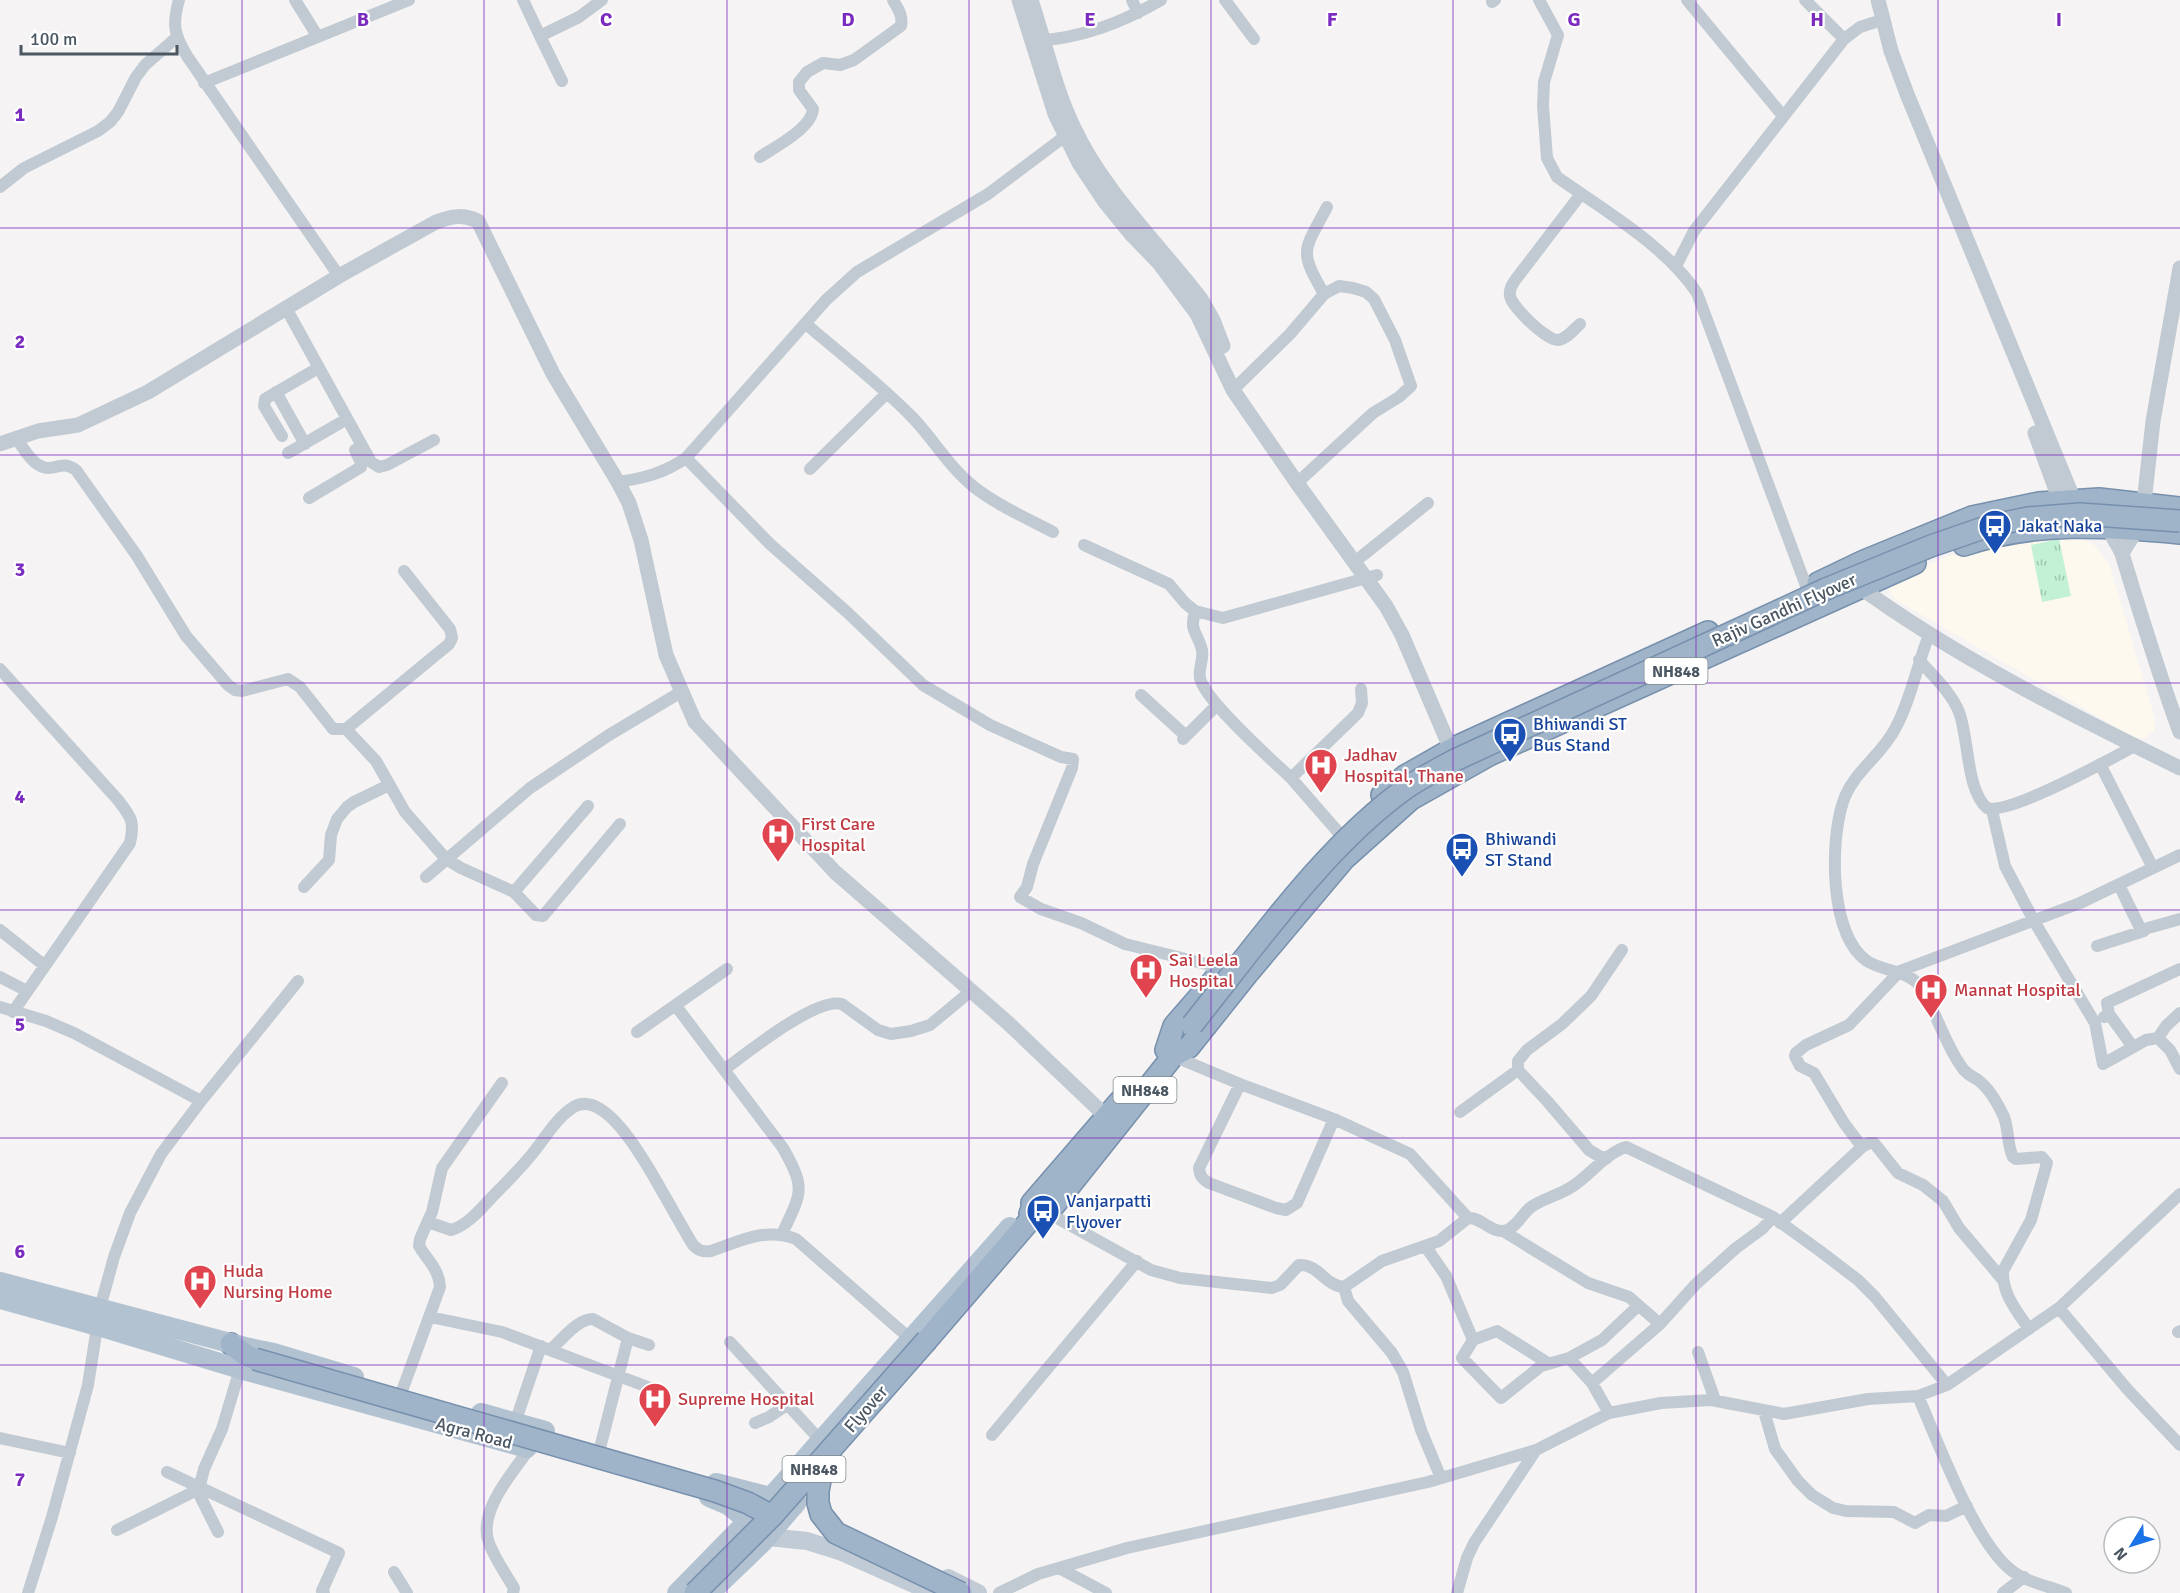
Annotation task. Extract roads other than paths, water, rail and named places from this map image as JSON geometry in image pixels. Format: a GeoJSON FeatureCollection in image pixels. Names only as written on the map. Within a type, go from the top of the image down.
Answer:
{"type":"FeatureCollection","features":[{"type":"Feature","properties":{"kind":"highway","name":"NH848"},"geometry":{"type":"LineString","coordinates":[[1037,1214],[1174,1047],[1174,1026],[1222,972],[1313,861],[1339,833],[1405,776],[1457,747],[1840,572],[1971,517],[2039,502],[2113,500],[2180,508]]}},
{"type":"Feature","properties":{"kind":"highway","name":"Rajiv Gandhi Flyover"},"geometry":{"type":"LineString","coordinates":[[1174,1047],[1323,863],[1378,811],[1410,786],[1453,761],[1826,589],[1931,546],[1989,526],[2028,518],[2080,513],[2180,521]]}},
{"type":"Feature","properties":{"kind":"highway","name":"NH848"},"geometry":{"type":"LineString","coordinates":[[1174,1047],[1189,1047],[1344,858],[1411,799],[1468,766],[1921,560],[1989,537],[2071,526],[2180,533]]}},
{"type":"Feature","properties":{"kind":"highway","name":"Flyover"},"geometry":{"type":"LineString","coordinates":[[695,1593],[1037,1214]]}},
{"type":"Feature","properties":{"kind":"highway"},"geometry":{"type":"LineString","coordinates":[[240,1359],[715,1491],[748,1503],[772,1506]]}},
{"type":"Feature","properties":{"kind":"highway"},"geometry":{"type":"LineString","coordinates":[[823,1449],[818,1503],[821,1514],[836,1533],[961,1593]]}},
{"type":"Feature","properties":{"kind":"main road"},"geometry":{"type":"LineString","coordinates":[[823,1449],[912,1340],[1037,1214]]}},
{"type":"Feature","properties":{"kind":"main road"},"geometry":{"type":"LineString","coordinates":[[710,1593],[768,1537],[927,1352],[1037,1214]]}},
{"type":"Feature","properties":{"kind":"main road","name":"Agra Road"},"geometry":{"type":"LineString","coordinates":[[0,1282],[99,1317],[530,1448],[715,1499],[748,1520],[768,1537]]}},
{"type":"Feature","properties":{"kind":"main road","name":"Agra Road"},"geometry":{"type":"LineString","coordinates":[[0,1299],[99,1317]]}},
{"type":"Feature","properties":{"kind":"main road","name":"Agra Road"},"geometry":{"type":"LineString","coordinates":[[240,1359],[274,1353],[728,1486],[772,1506],[794,1506],[978,1593]]}},
{"type":"Feature","properties":{"kind":"main road"},"geometry":{"type":"LineString","coordinates":[[677,1593],[748,1520],[772,1506]]}},
{"type":"Feature","properties":{"kind":"main road"},"geometry":{"type":"LineString","coordinates":[[768,1537],[807,1541],[842,1552],[934,1593]]}},
{"type":"Feature","properties":{"kind":"street"},"geometry":{"type":"LineString","coordinates":[[179,0],[174,18],[176,38],[204,83],[339,276]]}},
{"type":"Feature","properties":{"kind":"street"},"geometry":{"type":"LineString","coordinates":[[295,0],[318,37]]}},
{"type":"Feature","properties":{"kind":"street"},"geometry":{"type":"LineString","coordinates":[[204,83],[409,0]]}},
{"type":"Feature","properties":{"kind":"street"},"geometry":{"type":"LineString","coordinates":[[523,0],[562,81]]}},
{"type":"Feature","properties":{"kind":"street"},"geometry":{"type":"LineString","coordinates":[[540,36],[579,17],[602,0]]}},
{"type":"Feature","properties":{"kind":"street"},"geometry":{"type":"LineString","coordinates":[[760,157],[802,128],[813,115],[813,109],[799,90],[798,82],[807,72],[823,63],[840,65],[854,60],[901,26],[900,13],[893,0]]}},
{"type":"Feature","properties":{"kind":"street"},"geometry":{"type":"LineString","coordinates":[[1019,0],[1058,89],[1069,133],[1131,234],[1159,263],[1197,314],[1237,386],[1301,480],[1372,577]]}},
{"type":"Feature","properties":{"kind":"street"},"geometry":{"type":"LineString","coordinates":[[1031,0],[1038,41]]}},
{"type":"Feature","properties":{"kind":"street"},"geometry":{"type":"LineString","coordinates":[[1132,0],[1138,13]]}},
{"type":"Feature","properties":{"kind":"street"},"geometry":{"type":"LineString","coordinates":[[1038,41],[1083,34],[1138,13],[1161,0]]}},
{"type":"Feature","properties":{"kind":"street"},"geometry":{"type":"LineString","coordinates":[[1225,0],[1254,39]]}},
{"type":"Feature","properties":{"kind":"street"},"geometry":{"type":"LineString","coordinates":[[1539,0],[1558,35],[1544,82],[1543,106],[1547,158],[1557,177],[1664,254],[1697,293],[1815,609]]}},
{"type":"Feature","properties":{"kind":"street"},"geometry":{"type":"LineString","coordinates":[[1687,0],[1783,117]]}},
{"type":"Feature","properties":{"kind":"street"},"geometry":{"type":"LineString","coordinates":[[1805,0],[1844,39]]}},
{"type":"Feature","properties":{"kind":"street"},"geometry":{"type":"LineString","coordinates":[[1870,0],[1879,21],[1904,107],[1948,203],[2068,501],[2071,526]]}},
{"type":"Feature","properties":{"kind":"street"},"geometry":{"type":"LineString","coordinates":[[1878,0],[1879,21]]}},
{"type":"Feature","properties":{"kind":"street"},"geometry":{"type":"LineString","coordinates":[[1676,266],[1694,231],[1844,39],[1860,27],[1879,21]]}},
{"type":"Feature","properties":{"kind":"street"},"geometry":{"type":"LineString","coordinates":[[3,181],[41,158],[98,131],[110,122],[145,65],[176,38]]}},
{"type":"Feature","properties":{"kind":"street"},"geometry":{"type":"LineString","coordinates":[[618,482],[646,478],[686,458],[826,300],[857,272],[988,194],[1069,133]]}},
{"type":"Feature","properties":{"kind":"street"},"geometry":{"type":"LineString","coordinates":[[1581,194],[1511,286],[1510,294],[1516,306],[1542,333],[1552,339],[1558,340],[1565,337],[1581,324]]}},
{"type":"Feature","properties":{"kind":"street"},"geometry":{"type":"LineString","coordinates":[[1324,294],[1309,268],[1306,255],[1309,241],[1327,207]]}},
{"type":"Feature","properties":{"kind":"street"},"geometry":{"type":"LineString","coordinates":[[0,444],[38,431],[78,425],[148,392],[339,276],[436,222],[452,216],[467,216],[478,221],[553,374],[629,502],[666,655],[695,722],[835,872],[1008,1023],[1112,1121]]}},
{"type":"Feature","properties":{"kind":"street"},"geometry":{"type":"LineString","coordinates":[[2122,553],[2136,529],[2145,503],[2153,421],[2180,268]]}},
{"type":"Feature","properties":{"kind":"street"},"geometry":{"type":"LineString","coordinates":[[1237,386],[1290,334],[1324,294],[1339,286],[1366,292],[1374,299],[1395,340],[1411,386],[1399,397],[1373,412],[1301,480]]}},
{"type":"Feature","properties":{"kind":"street"},"geometry":{"type":"LineString","coordinates":[[283,310],[362,463],[361,467],[309,498]]}},
{"type":"Feature","properties":{"kind":"street"},"geometry":{"type":"LineString","coordinates":[[283,310],[371,462],[379,467],[387,465],[434,440]]}},
{"type":"Feature","properties":{"kind":"street"},"geometry":{"type":"LineString","coordinates":[[806,324],[887,393],[918,423],[954,468],[971,485],[988,497],[1053,532]]}},
{"type":"Feature","properties":{"kind":"street"},"geometry":{"type":"LineString","coordinates":[[282,436],[263,403],[265,399],[313,371]]}},
{"type":"Feature","properties":{"kind":"street"},"geometry":{"type":"LineString","coordinates":[[276,392],[305,444]]}},
{"type":"Feature","properties":{"kind":"street"},"geometry":{"type":"LineString","coordinates":[[810,468],[887,393]]}},
{"type":"Feature","properties":{"kind":"street"},"geometry":{"type":"LineString","coordinates":[[288,453],[340,423]]}},
{"type":"Feature","properties":{"kind":"street"},"geometry":{"type":"LineString","coordinates":[[16,438],[29,456],[42,467],[64,465],[76,470],[136,556],[186,636],[228,685],[235,690],[242,691],[288,679],[300,687],[333,729],[346,729],[449,644],[452,638],[450,629],[404,572]]}},
{"type":"Feature","properties":{"kind":"street"},"geometry":{"type":"LineString","coordinates":[[686,458],[770,544],[848,613],[923,685],[990,725],[1061,757],[1073,759],[1072,768],[1033,864],[1027,887],[1020,897],[1041,909],[1081,923],[1125,944],[1206,964],[1222,972]]}},
{"type":"Feature","properties":{"kind":"street"},"geometry":{"type":"LineString","coordinates":[[1301,480],[1362,556],[1468,766]]}},
{"type":"Feature","properties":{"kind":"street"},"geometry":{"type":"LineString","coordinates":[[2113,500],[2108,527],[2122,553],[2156,668],[2180,732]]}},
{"type":"Feature","properties":{"kind":"street"},"geometry":{"type":"LineString","coordinates":[[1362,556],[1428,503]]}},
{"type":"Feature","properties":{"kind":"street"},"geometry":{"type":"LineString","coordinates":[[1084,545],[1169,584],[1195,611],[1223,618],[1372,577]]}},
{"type":"Feature","properties":{"kind":"street"},"geometry":{"type":"LineString","coordinates":[[1840,572],[1929,635],[2016,684],[2180,768]]}},
{"type":"Feature","properties":{"kind":"street"},"geometry":{"type":"LineString","coordinates":[[1195,611],[1192,626],[1201,644],[1203,655],[1199,671],[1200,679],[1217,705],[1291,778],[1339,833]]}},
{"type":"Feature","properties":{"kind":"street"},"geometry":{"type":"LineString","coordinates":[[1929,635],[1895,730],[1885,746],[1847,790],[1837,822],[1838,907],[1845,936],[1854,950],[1867,961],[1882,968],[1900,971],[1922,987],[1960,1065],[1990,1092],[1997,1103],[2007,1127],[2013,1157],[2016,1159],[2042,1157],[2047,1163],[2031,1220],[2006,1262],[2002,1280]]}},
{"type":"Feature","properties":{"kind":"street"},"geometry":{"type":"LineString","coordinates":[[1919,660],[1956,706],[1964,726],[1970,767],[1981,802],[1992,810],[2036,795],[2135,746]]}},
{"type":"Feature","properties":{"kind":"street"},"geometry":{"type":"LineString","coordinates":[[0,669],[118,800],[128,813],[133,827],[130,843],[13,1012]]}},
{"type":"Feature","properties":{"kind":"street"},"geometry":{"type":"LineString","coordinates":[[1291,778],[1358,713],[1362,703],[1361,688]]}},
{"type":"Feature","properties":{"kind":"street"},"geometry":{"type":"LineString","coordinates":[[426,877],[530,788],[609,735],[681,692]]}},
{"type":"Feature","properties":{"kind":"street"},"geometry":{"type":"LineString","coordinates":[[1142,694],[1184,738],[1217,705]]}},
{"type":"Feature","properties":{"kind":"street"},"geometry":{"type":"LineString","coordinates":[[346,729],[376,761],[405,812],[446,859],[514,892],[536,915],[543,916],[620,824]]}},
{"type":"Feature","properties":{"kind":"street"},"geometry":{"type":"LineString","coordinates":[[2100,764],[2153,868]]}},
{"type":"Feature","properties":{"kind":"street"},"geometry":{"type":"LineString","coordinates":[[304,887],[329,860],[331,835],[337,819],[347,807],[389,785]]}},
{"type":"Feature","properties":{"kind":"street"},"geometry":{"type":"LineString","coordinates":[[514,892],[588,806]]}},
{"type":"Feature","properties":{"kind":"street"},"geometry":{"type":"LineString","coordinates":[[1992,810],[2004,866],[2034,921],[2096,1023],[2103,1064],[2146,1040],[2158,1038],[2166,1026],[2180,1013]]}},
{"type":"Feature","properties":{"kind":"street"},"geometry":{"type":"LineString","coordinates":[[1862,1147],[1844,1123],[1814,1073],[1800,1066],[1795,1056],[1796,1053],[1806,1045],[1849,1025],[1900,971],[2034,921],[2119,885],[2180,855]]}},
{"type":"Feature","properties":{"kind":"street"},"geometry":{"type":"LineString","coordinates":[[2119,885],[2139,927],[2144,931]]}},
{"type":"Feature","properties":{"kind":"street"},"geometry":{"type":"LineString","coordinates":[[1273,909],[1290,923]]}},
{"type":"Feature","properties":{"kind":"street"},"geometry":{"type":"LineString","coordinates":[[2097,946],[2180,919]]}},
{"type":"Feature","properties":{"kind":"street"},"geometry":{"type":"LineString","coordinates":[[0,930],[45,966]]}},
{"type":"Feature","properties":{"kind":"street"},"geometry":{"type":"LineString","coordinates":[[1607,1158],[1589,1150],[1518,1070],[1518,1061],[1520,1056],[1562,1024],[1587,1001],[1622,950]]}},
{"type":"Feature","properties":{"kind":"street"},"geometry":{"type":"LineString","coordinates":[[637,1032],[727,969]]}},
{"type":"Feature","properties":{"kind":"street"},"geometry":{"type":"LineString","coordinates":[[2133,1047],[2109,1014],[2107,1003],[2180,969]]}},
{"type":"Feature","properties":{"kind":"street"},"geometry":{"type":"LineString","coordinates":[[0,977],[27,991]]}},
{"type":"Feature","properties":{"kind":"street"},"geometry":{"type":"LineString","coordinates":[[28,1593],[88,1385],[99,1317],[130,1213],[161,1154],[298,981]]}},
{"type":"Feature","properties":{"kind":"street"},"geometry":{"type":"LineString","coordinates":[[725,1069],[786,1025],[826,1004],[834,1002],[842,1004],[878,1030],[891,1034],[930,1025],[970,991]]}},
{"type":"Feature","properties":{"kind":"street"},"geometry":{"type":"LineString","coordinates":[[676,1006],[783,1148],[796,1172],[800,1193],[782,1234]]}},
{"type":"Feature","properties":{"kind":"street"},"geometry":{"type":"LineString","coordinates":[[0,1007],[46,1021],[74,1033],[201,1101]]}},
{"type":"Feature","properties":{"kind":"street"},"geometry":{"type":"LineString","coordinates":[[2096,1023],[2109,1014]]}},
{"type":"Feature","properties":{"kind":"street"},"geometry":{"type":"LineString","coordinates":[[2158,1038],[2170,1050],[2180,1069]]}},
{"type":"Feature","properties":{"kind":"street"},"geometry":{"type":"LineString","coordinates":[[1174,1047],[1240,1084],[1334,1119],[1410,1154],[1468,1218],[1476,1219],[1503,1231],[1588,1283],[1621,1293],[1660,1324]]}},
{"type":"Feature","properties":{"kind":"street"},"geometry":{"type":"LineString","coordinates":[[1460,1112],[1518,1070]]}},
{"type":"Feature","properties":{"kind":"street"},"geometry":{"type":"LineString","coordinates":[[402,1391],[438,1293],[440,1277],[419,1246],[428,1222],[442,1168],[502,1083]]}},
{"type":"Feature","properties":{"kind":"street"},"geometry":{"type":"LineString","coordinates":[[1240,1084],[1199,1168],[1200,1174],[1203,1180],[1209,1183],[1276,1208],[1286,1210],[1297,1203],[1334,1119]]}},
{"type":"Feature","properties":{"kind":"street"},"geometry":{"type":"LineString","coordinates":[[428,1222],[451,1230],[465,1224],[513,1177],[562,1115],[578,1104],[586,1104],[598,1108],[611,1117],[625,1132],[638,1149],[698,1250],[711,1251],[768,1233],[782,1234],[796,1239],[927,1352]]}},
{"type":"Feature","properties":{"kind":"street"},"geometry":{"type":"LineString","coordinates":[[1592,1383],[1660,1324],[1696,1284],[1736,1248],[1777,1220],[1869,1143],[1874,1143],[1898,1173],[1923,1185],[1943,1201],[1965,1235],[2002,1280],[2007,1296],[2029,1329]]}},
{"type":"Feature","properties":{"kind":"street"},"geometry":{"type":"LineString","coordinates":[[1503,1231],[1513,1226],[1532,1206],[1573,1186],[1607,1158],[1626,1147],[1777,1220],[1858,1280],[1875,1297],[1947,1385]]}},
{"type":"Feature","properties":{"kind":"street"},"geometry":{"type":"LineString","coordinates":[[999,1593],[1018,1582],[1059,1568],[1153,1541],[1441,1478],[1536,1450],[1609,1413],[1661,1403],[1715,1400],[1784,1414],[1868,1399],[1918,1396],[1947,1385],[2059,1308],[2180,1194]]}},
{"type":"Feature","properties":{"kind":"street"},"geometry":{"type":"LineString","coordinates":[[1037,1214],[1162,1274],[1272,1288],[1280,1285],[1299,1265],[1313,1267],[1337,1287],[1344,1287],[1382,1261],[1439,1241],[1468,1218]]}},
{"type":"Feature","properties":{"kind":"street"},"geometry":{"type":"LineString","coordinates":[[1425,1247],[1446,1276],[1473,1340]]}},
{"type":"Feature","properties":{"kind":"street"},"geometry":{"type":"LineString","coordinates":[[992,1435],[1137,1261]]}},
{"type":"Feature","properties":{"kind":"street"},"geometry":{"type":"LineString","coordinates":[[1344,1287],[1348,1301],[1392,1353],[1403,1372],[1420,1430],[1441,1478]]}},
{"type":"Feature","properties":{"kind":"street"},"geometry":{"type":"LineString","coordinates":[[1548,1363],[1497,1331],[1473,1340],[1462,1358],[1501,1398],[1534,1371],[1548,1363],[1569,1358],[1602,1340],[1638,1306]]}},
{"type":"Feature","properties":{"kind":"street"},"geometry":{"type":"LineString","coordinates":[[2059,1308],[2128,1390],[2180,1445]]}},
{"type":"Feature","properties":{"kind":"street"},"geometry":{"type":"LineString","coordinates":[[430,1317],[485,1327],[618,1374],[661,1392]]}},
{"type":"Feature","properties":{"kind":"street"},"geometry":{"type":"LineString","coordinates":[[515,1423],[546,1348],[581,1323],[588,1319],[600,1321],[628,1338],[649,1345]]}},
{"type":"Feature","properties":{"kind":"street"},"geometry":{"type":"LineString","coordinates":[[600,1448],[628,1338]]}},
{"type":"Feature","properties":{"kind":"street"},"geometry":{"type":"LineString","coordinates":[[730,1342],[788,1404],[823,1449]]}},
{"type":"Feature","properties":{"kind":"street"},"geometry":{"type":"LineString","coordinates":[[1698,1352],[1715,1400]]}},
{"type":"Feature","properties":{"kind":"street"},"geometry":{"type":"LineString","coordinates":[[1569,1358],[1592,1383],[1609,1413]]}},
{"type":"Feature","properties":{"kind":"street"},"geometry":{"type":"LineString","coordinates":[[218,1532],[200,1496],[199,1488],[204,1469],[222,1430],[240,1359]]}},
{"type":"Feature","properties":{"kind":"street"},"geometry":{"type":"LineString","coordinates":[[1918,1396],[1966,1506],[2000,1561],[2024,1577],[2066,1593]]}},
{"type":"Feature","properties":{"kind":"street"},"geometry":{"type":"LineString","coordinates":[[755,1423],[788,1404]]}},
{"type":"Feature","properties":{"kind":"street"},"geometry":{"type":"LineString","coordinates":[[1764,1411],[1774,1449],[1782,1461],[1812,1495],[1833,1508],[1846,1511],[1894,1512],[1915,1523],[1933,1515],[1946,1516],[1966,1506]]}},
{"type":"Feature","properties":{"kind":"street"},"geometry":{"type":"LineString","coordinates":[[0,1438],[69,1453]]}},
{"type":"Feature","properties":{"kind":"street"},"geometry":{"type":"LineString","coordinates":[[513,1593],[514,1588],[489,1542],[486,1529],[498,1494],[530,1448]]}},
{"type":"Feature","properties":{"kind":"street"},"geometry":{"type":"LineString","coordinates":[[1457,1593],[1474,1543],[1536,1450]]}},
{"type":"Feature","properties":{"kind":"street"},"geometry":{"type":"LineString","coordinates":[[167,1472],[339,1553],[322,1591],[324,1593]]}},
{"type":"Feature","properties":{"kind":"street"},"geometry":{"type":"LineString","coordinates":[[117,1530],[199,1488]]}},
{"type":"Feature","properties":{"kind":"street"},"geometry":{"type":"LineString","coordinates":[[1059,1568],[1106,1593]]}},
{"type":"Feature","properties":{"kind":"street"},"geometry":{"type":"LineString","coordinates":[[394,1572],[407,1593]]}},
{"type":"Feature","properties":{"kind":"street"},"geometry":{"type":"LineString","coordinates":[[2003,1593],[2024,1577]]}},
{"type":"Feature","properties":{"kind":"street"},"geometry":{"type":"LineString","coordinates":[[2019,1593],[2024,1577]]}},
{"type":"Feature","properties":{"kind":"place","name":"Jakat Naka"},"geometry":{"type":"Point","coordinates":[1995,555]}},
{"type":"Feature","properties":{"kind":"place","name":"Bhiwandi ST Bus Stand"},"geometry":{"type":"Point","coordinates":[1510,763]}},
{"type":"Feature","properties":{"kind":"place","name":"Jadhav Hospital, Thane"},"geometry":{"type":"Point","coordinates":[1321,794]}},
{"type":"Feature","properties":{"kind":"place","name":"First Care Hospital"},"geometry":{"type":"Point","coordinates":[778,863]}},
{"type":"Feature","properties":{"kind":"place","name":"Bhiwandi ST Stand"},"geometry":{"type":"Point","coordinates":[1462,878]}},
{"type":"Feature","properties":{"kind":"place","name":"Sai Leela Hospital"},"geometry":{"type":"Point","coordinates":[1146,999]}},
{"type":"Feature","properties":{"kind":"place","name":"Mannat Hospital"},"geometry":{"type":"Point","coordinates":[1931,1019]}},
{"type":"Feature","properties":{"kind":"place","name":"Vanjarpatti Flyover"},"geometry":{"type":"Point","coordinates":[1043,1240]}},
{"type":"Feature","properties":{"kind":"place","name":"Huda Nursing Home"},"geometry":{"type":"Point","coordinates":[200,1310]}},
{"type":"Feature","properties":{"kind":"place","name":"Supreme Hospital"},"geometry":{"type":"Point","coordinates":[655,1428]}}]}
